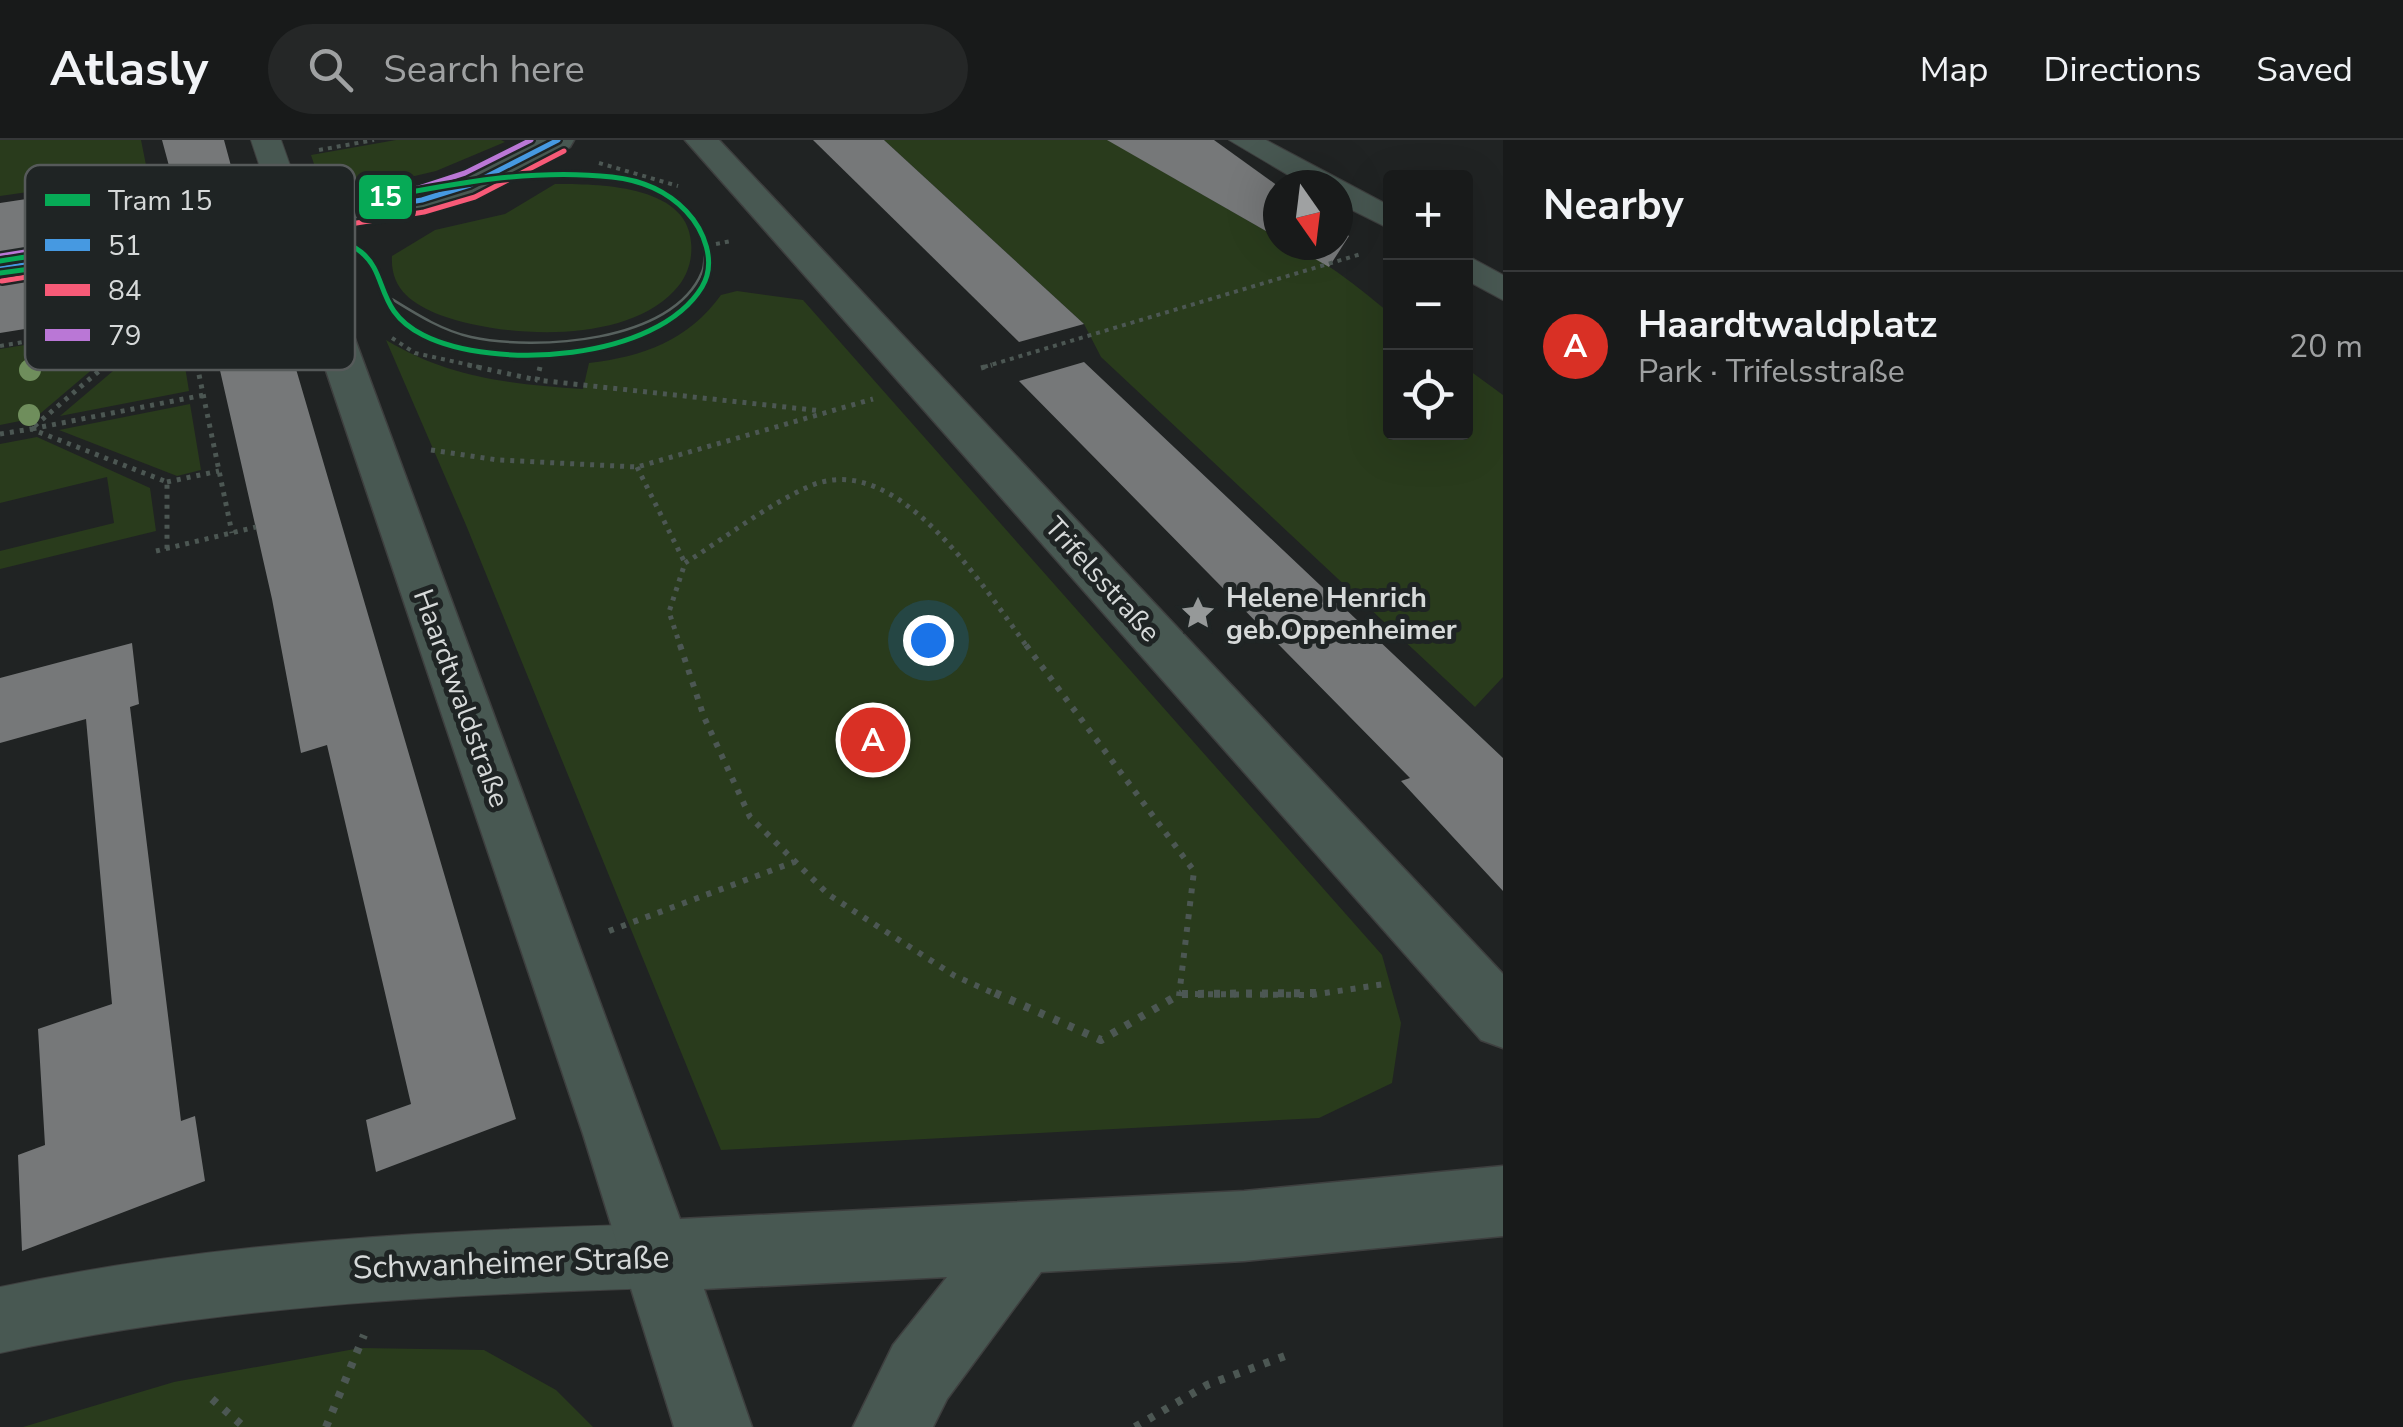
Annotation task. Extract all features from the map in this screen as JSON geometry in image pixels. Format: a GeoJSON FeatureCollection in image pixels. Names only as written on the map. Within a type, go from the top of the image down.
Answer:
{"type":"FeatureCollection","features":[{"type":"Feature","properties":{"kind":"street","name":"Haardtwaldstraße"},"geometry":{"type":"LineString","coordinates":[[266,140],[275,165]]}},
{"type":"Feature","properties":{"kind":"street"},"geometry":{"type":"LineString","coordinates":[[355,210],[446,193],[516,164],[558,140]]}},
{"type":"Feature","properties":{"kind":"street","name":"Trifelsstraße"},"geometry":{"type":"LineString","coordinates":[[702,140],[1503,1020]]}},
{"type":"Feature","properties":{"kind":"street"},"geometry":{"type":"LineString","coordinates":[[1244,140],[1300,170]]}},
{"type":"Feature","properties":{"kind":"street"},"geometry":{"type":"LineString","coordinates":[[1353,198],[1383,214]]}},
{"type":"Feature","properties":{"kind":"street"},"geometry":{"type":"LineString","coordinates":[[0,269],[25,265]]}},
{"type":"Feature","properties":{"kind":"street"},"geometry":{"type":"LineString","coordinates":[[1473,270],[1503,290]]}},
{"type":"Feature","properties":{"kind":"street","name":"Haardtwaldstraße"},"geometry":{"type":"LineString","coordinates":[[346,370],[659,1256],[713,1427]]}},
{"type":"Feature","properties":{"kind":"street","name":"Schwanheimer Straße"},"geometry":{"type":"LineString","coordinates":[[0,1320],[109,1294],[370,1265],[659,1256],[1244,1226],[1502,1202]]}},
{"type":"Feature","properties":{"kind":"street"},"geometry":{"type":"LineString","coordinates":[[892,1427],[920,1372],[1026,1236]]}},
{"type":"Feature","properties":{"kind":"path"},"geometry":{"type":"LineString","coordinates":[[317,150],[374,140]]}},
{"type":"Feature","properties":{"kind":"path"},"geometry":{"type":"LineString","coordinates":[[425,449],[498,460],[637,467],[1371,251]]}},
{"type":"Feature","properties":{"kind":"path"},"geometry":{"type":"LineString","coordinates":[[378,330],[415,353],[537,380],[829,412]]}},
{"type":"Feature","properties":{"kind":"path"},"geometry":{"type":"LineString","coordinates":[[0,346],[25,342]]}},
{"type":"Feature","properties":{"kind":"path"},"geometry":{"type":"LineString","coordinates":[[415,353],[420,345]]}},
{"type":"Feature","properties":{"kind":"path"},"geometry":{"type":"LineString","coordinates":[[537,380],[540,367]]}},
{"type":"Feature","properties":{"kind":"path"},"geometry":{"type":"LineString","coordinates":[[31,428],[100,370]]}},
{"type":"Feature","properties":{"kind":"path"},"geometry":{"type":"LineString","coordinates":[[199,370],[232,533]]}},
{"type":"Feature","properties":{"kind":"path"},"geometry":{"type":"LineString","coordinates":[[0,434],[204,395]]}},
{"type":"Feature","properties":{"kind":"path"},"geometry":{"type":"LineString","coordinates":[[31,428],[166,482],[220,471]]}},
{"type":"Feature","properties":{"kind":"path"},"geometry":{"type":"LineString","coordinates":[[637,467],[684,562]]}},
{"type":"Feature","properties":{"kind":"path"},"geometry":{"type":"LineString","coordinates":[[1182,994],[1194,871],[972,572],[899,496],[860,479],[812,485],[684,562],[668,612],[704,717],[750,817],[830,896],[954,976],[1101,1040],[1182,994],[1312,994],[1389,983]]}},
{"type":"Feature","properties":{"kind":"path"},"geometry":{"type":"LineString","coordinates":[[166,482],[167,549]]}},
{"type":"Feature","properties":{"kind":"path"},"geometry":{"type":"LineString","coordinates":[[156,551],[256,527]]}},
{"type":"Feature","properties":{"kind":"path"},"geometry":{"type":"LineString","coordinates":[[594,936],[795,861]]}},
{"type":"Feature","properties":{"kind":"path"},"geometry":{"type":"LineString","coordinates":[[326,1427],[367,1324]]}},
{"type":"Feature","properties":{"kind":"path"},"geometry":{"type":"LineString","coordinates":[[1135,1427],[1207,1384],[1285,1356]]}},
{"type":"Feature","properties":{"kind":"path"},"geometry":{"type":"LineString","coordinates":[[212,1400],[244,1427]]}},
{"type":"Feature","properties":{"kind":"green space"},"geometry":{"type":"Polygon","coordinates":[[[0,140],[141,140],[146,165],[25,165],[25,192],[0,196],[0,140]]]}},
{"type":"Feature","properties":{"kind":"green space"},"geometry":{"type":"Polygon","coordinates":[[[396,140],[505,142],[436,171],[355,190],[355,165],[314,165],[311,155],[396,140]]]}},
{"type":"Feature","properties":{"kind":"green space"},"geometry":{"type":"Polygon","coordinates":[[[884,140],[1108,140],[1263,229],[1263,260],[1321,261],[1383,307],[1383,440],[1473,440],[1473,373],[1503,395],[1503,677],[1475,707],[1101,357],[1084,324],[884,140]]]}},
{"type":"Feature","properties":{"kind":"green space"},"geometry":{"type":"Polygon","coordinates":[[[555,184],[637,191],[674,208],[686,223],[691,242],[688,268],[679,286],[652,308],[625,321],[561,332],[528,332],[496,329],[440,315],[420,306],[399,286],[392,256],[435,230],[505,214],[555,184]]]}},
{"type":"Feature","properties":{"kind":"green space"},"geometry":{"type":"Polygon","coordinates":[[[737,291],[803,300],[1382,955],[1401,1023],[1392,1083],[1319,1118],[721,1150],[466,525],[386,340],[433,363],[481,377],[583,389],[589,363],[663,344],[694,324],[721,295],[737,291]]]}},
{"type":"Feature","properties":{"kind":"green space"},"geometry":{"type":"Polygon","coordinates":[[[25,345],[25,370],[92,370],[35,418],[0,425],[0,349],[25,345]]]}},
{"type":"Feature","properties":{"kind":"green space"},"geometry":{"type":"Polygon","coordinates":[[[114,370],[186,370],[189,391],[60,416],[114,370]]]}},
{"type":"Feature","properties":{"kind":"green space"},"geometry":{"type":"Polygon","coordinates":[[[190,404],[201,470],[177,476],[59,430],[190,404]]]}},
{"type":"Feature","properties":{"kind":"green space"},"geometry":{"type":"Polygon","coordinates":[[[37,437],[150,488],[156,531],[0,569],[0,551],[114,523],[107,477],[0,503],[0,444],[37,437]]]}},
{"type":"Feature","properties":{"kind":"green space"},"geometry":{"type":"Polygon","coordinates":[[[360,1348],[484,1350],[556,1390],[593,1427],[23,1427],[174,1382],[360,1348]]]}},
{"type":"Feature","properties":{"kind":"building"},"geometry":{"type":"Polygon","coordinates":[[[162,140],[224,140],[231,165],[169,165],[162,140]]]}},
{"type":"Feature","properties":{"kind":"building"},"geometry":{"type":"Polygon","coordinates":[[[813,140],[884,140],[1084,324],[1019,342],[813,140]]]}},
{"type":"Feature","properties":{"kind":"building"},"geometry":{"type":"Polygon","coordinates":[[[1107,140],[1214,140],[1263,175],[1263,229],[1107,140]]]}},
{"type":"Feature","properties":{"kind":"building"},"geometry":{"type":"Polygon","coordinates":[[[25,199],[25,250],[0,254],[0,203],[25,199]]]}},
{"type":"Feature","properties":{"kind":"building"},"geometry":{"type":"Polygon","coordinates":[[[25,280],[25,329],[0,333],[0,284],[25,280]]]}},
{"type":"Feature","properties":{"kind":"building"},"geometry":{"type":"Polygon","coordinates":[[[1084,362],[1503,758],[1503,891],[1401,781],[1410,778],[1019,381],[1084,362]]]}},
{"type":"Feature","properties":{"kind":"building"},"geometry":{"type":"Polygon","coordinates":[[[220,370],[296,370],[516,1119],[376,1172],[366,1120],[411,1104],[327,745],[301,753],[272,599],[220,370]]]}},
{"type":"Feature","properties":{"kind":"building"},"geometry":{"type":"Polygon","coordinates":[[[132,643],[139,704],[130,707],[181,1121],[195,1116],[205,1181],[22,1251],[18,1155],[45,1145],[38,1029],[112,1004],[86,719],[0,743],[0,678],[132,643]]]}},
{"type":"Feature","properties":{"kind":"tram line","name":"15"},"geometry":{"type":"LineString","coordinates":[[355,202],[503,177],[613,177],[652,188],[686,211],[707,246],[709,266],[703,286],[683,311],[652,330],[615,343],[573,351],[489,352],[452,346],[408,325],[390,304],[371,261],[355,245]]}},
{"type":"Feature","properties":{"kind":"tram line"},"geometry":{"type":"LineString","coordinates":[[382,293],[436,324],[471,337],[530,343],[600,336],[663,314],[686,296],[702,272],[703,234]]}},
{"type":"Feature","properties":{"kind":"tram line","name":"15"},"geometry":{"type":"LineString","coordinates":[[0,261],[25,257]]}},
{"type":"Feature","properties":{"kind":"tram line","name":"15"},"geometry":{"type":"LineString","coordinates":[[0,273],[25,270]]}},
{"type":"Feature","properties":{"kind":"transit line","name":"79"},"geometry":{"type":"LineString","coordinates":[[355,198],[419,188],[465,173],[531,140]]}},
{"type":"Feature","properties":{"kind":"transit line","name":"51"},"geometry":{"type":"LineString","coordinates":[[355,211],[422,200],[470,185],[558,140]]}},
{"type":"Feature","properties":{"kind":"transit line","name":"84"},"geometry":{"type":"LineString","coordinates":[[355,223],[424,212],[475,197],[564,151]]}},
{"type":"Feature","properties":{"kind":"transit line","name":"79"},"geometry":{"type":"LineString","coordinates":[[0,256],[25,252]]}},
{"type":"Feature","properties":{"kind":"transit line","name":"51"},"geometry":{"type":"LineString","coordinates":[[0,269],[25,265]]}},
{"type":"Feature","properties":{"kind":"transit line","name":"84"},"geometry":{"type":"LineString","coordinates":[[2,281],[25,277]]}},
{"type":"Feature","properties":{"kind":"place","name":"Helene Henrich geb.Oppenheimer"},"geometry":{"type":"Point","coordinates":[1198,613]}},
{"type":"Feature","properties":{"kind":"place","name":"Haardtwaldplatz"},"geometry":{"type":"Point","coordinates":[873,740]}}]}
